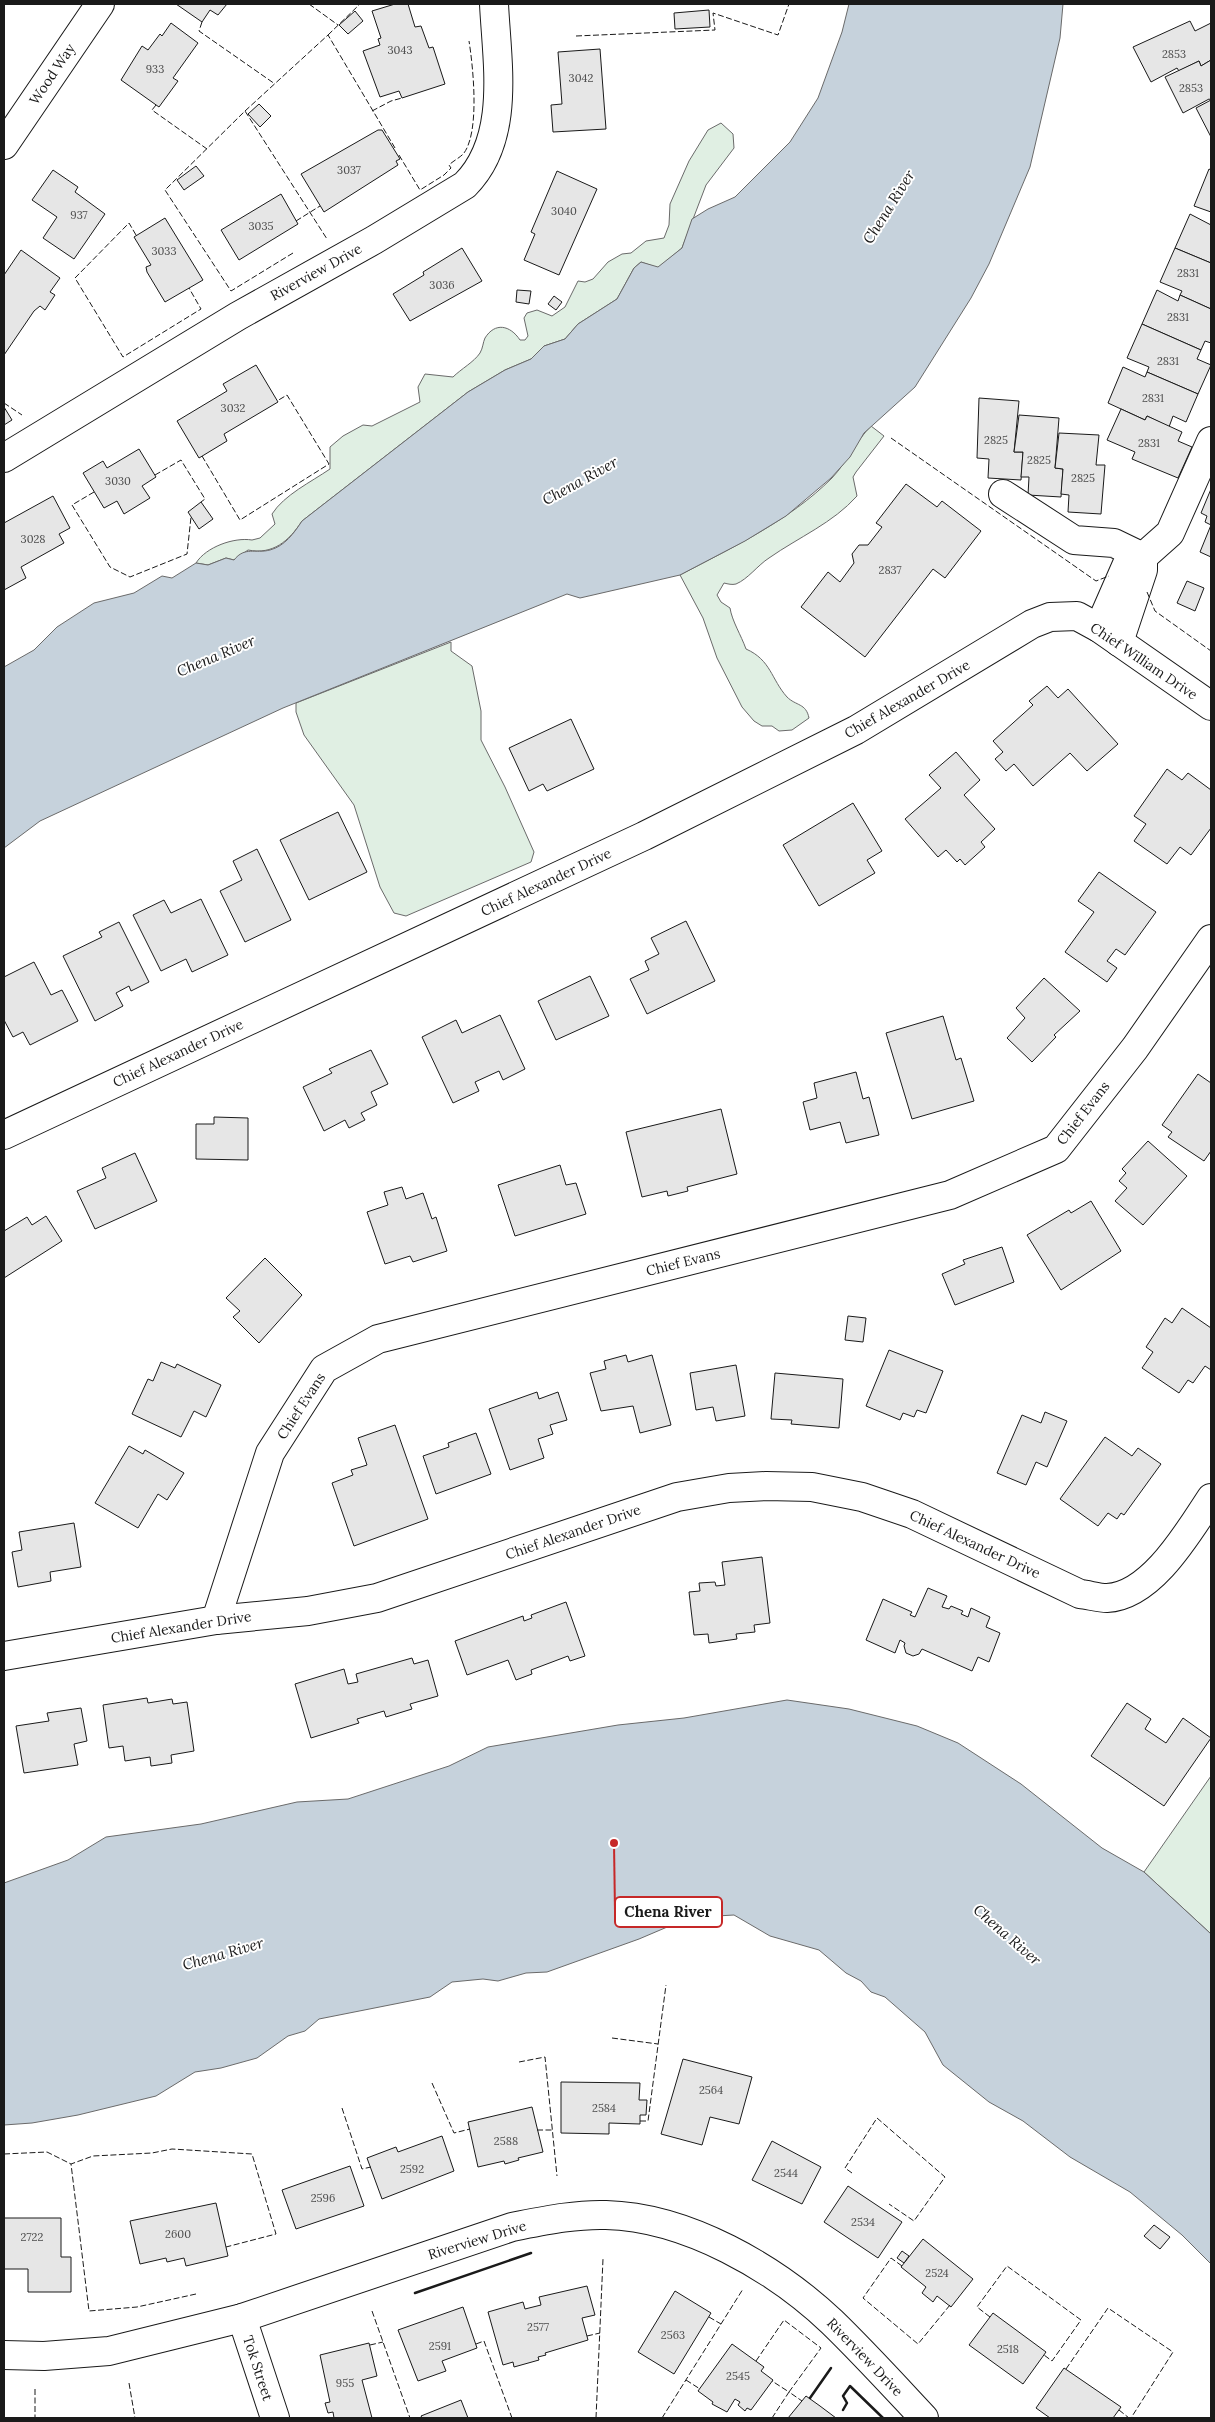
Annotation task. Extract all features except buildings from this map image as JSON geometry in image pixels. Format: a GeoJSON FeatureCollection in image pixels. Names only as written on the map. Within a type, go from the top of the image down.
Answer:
{"type":"FeatureCollection","features":[{"type":"Feature","properties":{"kind":"street","name":"Wood Way"},"geometry":{"type":"LineString","coordinates":[[4,145],[100,4]]}},
{"type":"Feature","properties":{"kind":"street","name":"Riverview Drive"},"geometry":{"type":"LineString","coordinates":[[4,458],[238,316],[374,240],[465,186],[477,173],[493,140],[498,92],[494,4]]}},
{"type":"Feature","properties":{"kind":"street"},"geometry":{"type":"LineString","coordinates":[[1098,629],[1143,570],[1143,557],[1170,533],[1211,441]]}},
{"type":"Feature","properties":{"kind":"street"},"geometry":{"type":"LineString","coordinates":[[1003,494],[1074,540],[1114,543],[1143,557]]}},
{"type":"Feature","properties":{"kind":"street","name":"Chief Alexander Drive"},"geometry":{"type":"LineString","coordinates":[[4,1134],[644,836],[856,730],[1032,624],[1050,617],[1098,629]]}},
{"type":"Feature","properties":{"kind":"street","name":"Chief William Drive"},"geometry":{"type":"LineString","coordinates":[[1098,629],[1211,706]]}},
{"type":"Feature","properties":{"kind":"street","name":"Chief Evans"},"geometry":{"type":"LineString","coordinates":[[216,1620],[270,1454],[324,1369],[378,1339],[950,1195],[1056,1148],[1135,1048],[1211,939]]}},
{"type":"Feature","properties":{"kind":"street","name":"Chief Alexander Drive"},"geometry":{"type":"LineString","coordinates":[[4,1656],[216,1620],[308,1611],[377,1598],[676,1497],[729,1488],[766,1486],[812,1487],[862,1497],[912,1514],[1080,1594],[1108,1598],[1128,1593],[1170,1558],[1211,1498]]}},
{"type":"Feature","properties":{"kind":"street","name":"Riverview Drive"},"geometry":{"type":"LineString","coordinates":[[4,2355],[44,2356],[109,2351],[242,2318],[512,2227],[606,2215],[668,2225],[728,2249],[765,2271],[833,2323],[924,2418]]}},
{"type":"Feature","properties":{"kind":"street","name":"Tok Street"},"geometry":{"type":"LineString","coordinates":[[242,2318],[275,2418]]}},
{"type":"Feature","properties":{"kind":"green space"},"geometry":{"type":"Polygon","coordinates":[[[721,123],[733,134],[734,148],[706,185],[682,248],[658,268],[641,262],[634,268],[617,299],[578,324],[565,339],[544,346],[531,359],[505,370],[468,392],[302,521],[292,535],[280,545],[265,550],[248,550],[234,560],[226,558],[208,565],[196,563],[206,552],[221,544],[237,540],[260,538],[275,524],[272,514],[283,501],[330,469],[330,447],[343,436],[363,425],[372,426],[420,402],[418,387],[425,374],[453,377],[477,356],[481,351],[485,338],[493,329],[502,327],[512,331],[520,340],[525,340],[528,336],[524,318],[527,313],[537,310],[552,316],[565,307],[578,281],[585,282],[593,279],[608,262],[622,254],[631,253],[646,241],[664,238],[669,225],[670,204],[689,161],[708,130],[721,123]]]}},
{"type":"Feature","properties":{"kind":"green space"},"geometry":{"type":"Polygon","coordinates":[[[871,426],[884,436],[853,477],[857,496],[848,506],[780,550],[740,582],[736,584],[724,583],[717,595],[721,602],[730,608],[746,649],[754,653],[766,664],[787,697],[803,707],[808,713],[809,718],[792,730],[779,731],[772,726],[762,726],[754,721],[742,707],[717,658],[703,618],[680,575],[760,532],[798,507],[832,478],[871,426]]]}},
{"type":"Feature","properties":{"kind":"green space"},"geometry":{"type":"Polygon","coordinates":[[[451,642],[451,651],[472,666],[481,711],[481,740],[505,787],[534,852],[531,862],[406,916],[394,913],[380,887],[354,805],[304,735],[296,712],[296,703],[451,642]]]}},
{"type":"Feature","properties":{"kind":"green space"},"geometry":{"type":"Polygon","coordinates":[[[1211,1776],[1211,1934],[1144,1872],[1211,1776]]]}},
{"type":"Feature","properties":{"kind":"water"},"geometry":{"type":"Polygon","coordinates":[[[849,4],[1063,4],[1060,38],[1030,167],[989,264],[971,298],[915,387],[864,433],[850,457],[831,478],[786,516],[745,541],[680,575],[580,598],[567,594],[283,708],[40,821],[4,848],[4,667],[34,650],[57,627],[94,603],[134,593],[162,576],[172,578],[196,563],[208,565],[226,558],[234,560],[242,553],[270,550],[285,542],[302,521],[468,392],[505,370],[531,359],[544,346],[565,339],[578,324],[617,299],[634,268],[641,262],[658,267],[682,248],[692,219],[708,209],[735,197],[790,142],[818,98],[842,32],[849,4]]]}},
{"type":"Feature","properties":{"kind":"water"},"geometry":{"type":"Polygon","coordinates":[[[787,1700],[849,1709],[917,1726],[958,1743],[1021,1784],[1102,1848],[1144,1872],[1211,1934],[1211,2264],[1182,2235],[1130,2192],[1070,2157],[1023,2121],[989,2102],[943,2065],[925,2032],[885,1997],[871,1992],[861,1981],[846,1973],[819,1950],[770,1936],[734,1915],[699,1917],[679,1922],[639,1939],[547,1972],[526,1973],[498,1981],[483,1979],[452,1982],[430,1997],[319,2019],[305,2031],[288,2036],[257,2058],[221,2068],[195,2072],[156,2096],[78,2115],[32,2123],[4,2125],[4,1883],[68,1860],[106,1837],[201,1824],[297,1802],[348,1799],[449,1766],[488,1747],[618,1725],[684,1718],[787,1700]]]}},
{"type":"Feature","properties":{"kind":"fence"},"geometry":{"type":"LineString","coordinates":[[309,4],[338,25]]}},
{"type":"Feature","properties":{"kind":"fence"},"geometry":{"type":"LineString","coordinates":[[328,35],[360,4]]}},
{"type":"Feature","properties":{"kind":"fence"},"geometry":{"type":"LineString","coordinates":[[576,36],[715,30],[713,13],[778,35],[789,4]]}},
{"type":"Feature","properties":{"kind":"fence"},"geometry":{"type":"LineString","coordinates":[[202,22],[199,31],[275,84]]}},
{"type":"Feature","properties":{"kind":"fence"},"geometry":{"type":"LineString","coordinates":[[245,111],[328,35],[395,148]]}},
{"type":"Feature","properties":{"kind":"fence"},"geometry":{"type":"LineString","coordinates":[[399,155],[420,190],[444,175],[451,168],[449,165],[464,153],[469,143],[474,114],[469,41]]}},
{"type":"Feature","properties":{"kind":"fence"},"geometry":{"type":"LineString","coordinates":[[372,111],[391,101],[402,98]]}},
{"type":"Feature","properties":{"kind":"fence"},"geometry":{"type":"LineString","coordinates":[[156,105],[152,110],[207,149]]}},
{"type":"Feature","properties":{"kind":"fence"},"geometry":{"type":"LineString","coordinates":[[293,253],[231,291],[165,190],[245,111],[327,239]]}},
{"type":"Feature","properties":{"kind":"fence"},"geometry":{"type":"LineString","coordinates":[[296,221],[320,206]]}},
{"type":"Feature","properties":{"kind":"fence"},"geometry":{"type":"LineString","coordinates":[[136,235],[129,223],[75,278],[123,357],[201,309],[189,288]]}},
{"type":"Feature","properties":{"kind":"fence"},"geometry":{"type":"LineString","coordinates":[[202,456],[240,520],[329,464],[287,395],[277,401]]}},
{"type":"Feature","properties":{"kind":"fence"},"geometry":{"type":"LineString","coordinates":[[4,403],[22,415]]}},
{"type":"Feature","properties":{"kind":"fence"},"geometry":{"type":"LineString","coordinates":[[891,438],[1096,581],[1109,576]]}},
{"type":"Feature","properties":{"kind":"fence"},"geometry":{"type":"LineString","coordinates":[[155,475],[181,460],[205,499],[201,502]]}},
{"type":"Feature","properties":{"kind":"fence"},"geometry":{"type":"LineString","coordinates":[[94,492],[72,505],[110,567],[130,577],[187,554],[191,517]]}},
{"type":"Feature","properties":{"kind":"fence"},"geometry":{"type":"LineString","coordinates":[[1147,592],[1155,611],[1211,651]]}},
{"type":"Feature","properties":{"kind":"fence"},"geometry":{"type":"LineString","coordinates":[[640,2121],[648,2121],[666,1985]]}},
{"type":"Feature","properties":{"kind":"fence"},"geometry":{"type":"LineString","coordinates":[[612,2038],[658,2044]]}},
{"type":"Feature","properties":{"kind":"fence"},"geometry":{"type":"LineString","coordinates":[[519,2062],[545,2057],[557,2176]]}},
{"type":"Feature","properties":{"kind":"fence"},"geometry":{"type":"LineString","coordinates":[[432,2083],[454,2133],[470,2129]]}},
{"type":"Feature","properties":{"kind":"fence"},"geometry":{"type":"LineString","coordinates":[[342,2108],[362,2169],[371,2167]]}},
{"type":"Feature","properties":{"kind":"fence"},"geometry":{"type":"LineString","coordinates":[[852,2173],[845,2168],[877,2118],[945,2177],[914,2221],[889,2204]]}},
{"type":"Feature","properties":{"kind":"fence"},"geometry":{"type":"LineString","coordinates":[[537,2130],[552,2130]]}},
{"type":"Feature","properties":{"kind":"fence"},"geometry":{"type":"LineString","coordinates":[[196,2294],[137,2307],[89,2311],[71,2164],[93,2156],[152,2153],[172,2149],[252,2154],[276,2234],[226,2247]]}},
{"type":"Feature","properties":{"kind":"fence"},"geometry":{"type":"LineString","coordinates":[[4,2154],[47,2152],[71,2164]]}},
{"type":"Feature","properties":{"kind":"fence"},"geometry":{"type":"LineString","coordinates":[[902,2266],[891,2258],[863,2298],[918,2344],[950,2305]]}},
{"type":"Feature","properties":{"kind":"fence"},"geometry":{"type":"LineString","coordinates":[[596,2418],[603,2259]]}},
{"type":"Feature","properties":{"kind":"fence"},"geometry":{"type":"LineString","coordinates":[[990,2317],[977,2307],[1007,2266],[1081,2320],[1052,2361],[1044,2355]]}},
{"type":"Feature","properties":{"kind":"fence"},"geometry":{"type":"LineString","coordinates":[[662,2418],[743,2289]]}},
{"type":"Feature","properties":{"kind":"fence"},"geometry":{"type":"LineString","coordinates":[[1066,2369],[1108,2308],[1173,2352],[1131,2418]]}},
{"type":"Feature","properties":{"kind":"fence"},"geometry":{"type":"LineString","coordinates":[[372,2311],[410,2418]]}},
{"type":"Feature","properties":{"kind":"fence"},"geometry":{"type":"LineString","coordinates":[[709,2317],[721,2324]]}},
{"type":"Feature","properties":{"kind":"fence"},"geometry":{"type":"LineString","coordinates":[[756,2361],[784,2320],[821,2348],[789,2392],[772,2381]]}},
{"type":"Feature","properties":{"kind":"fence"},"geometry":{"type":"LineString","coordinates":[[587,2336],[600,2333]]}},
{"type":"Feature","properties":{"kind":"fence"},"geometry":{"type":"LineString","coordinates":[[476,2344],[484,2341],[512,2418]]}},
{"type":"Feature","properties":{"kind":"fence"},"geometry":{"type":"LineString","coordinates":[[370,2345],[383,2342]]}},
{"type":"Feature","properties":{"kind":"fence"},"geometry":{"type":"LineString","coordinates":[[686,2380],[700,2389]]}},
{"type":"Feature","properties":{"kind":"fence"},"geometry":{"type":"LineString","coordinates":[[129,2383],[135,2418]]}},
{"type":"Feature","properties":{"kind":"fence"},"geometry":{"type":"LineString","coordinates":[[35,2389],[35,2418]]}},
{"type":"Feature","properties":{"kind":"fence"},"geometry":{"type":"LineString","coordinates":[[772,2418],[789,2392],[802,2401]]}},
{"type":"Feature","properties":{"kind":"fence"},"geometry":{"type":"LineString","coordinates":[[1119,2410],[1129,2418]]}},
{"type":"Feature","properties":{"kind":"fence"},"geometry":{"type":"LineString","coordinates":[[241,2418],[246,2418]]}},
{"type":"Feature","properties":{"kind":"wall"},"geometry":{"type":"LineString","coordinates":[[415,2293],[531,2253]]}},
{"type":"Feature","properties":{"kind":"wall"},"geometry":{"type":"LineString","coordinates":[[810,2398],[831,2368]]}},
{"type":"Feature","properties":{"kind":"wall"},"geometry":{"type":"LineString","coordinates":[[843,2410],[847,2403],[843,2396],[850,2386],[883,2418]]}},
{"type":"Feature","properties":{"kind":"place","name":"Chena River"},"geometry":{"type":"Point","coordinates":[614,1843]}}]}
